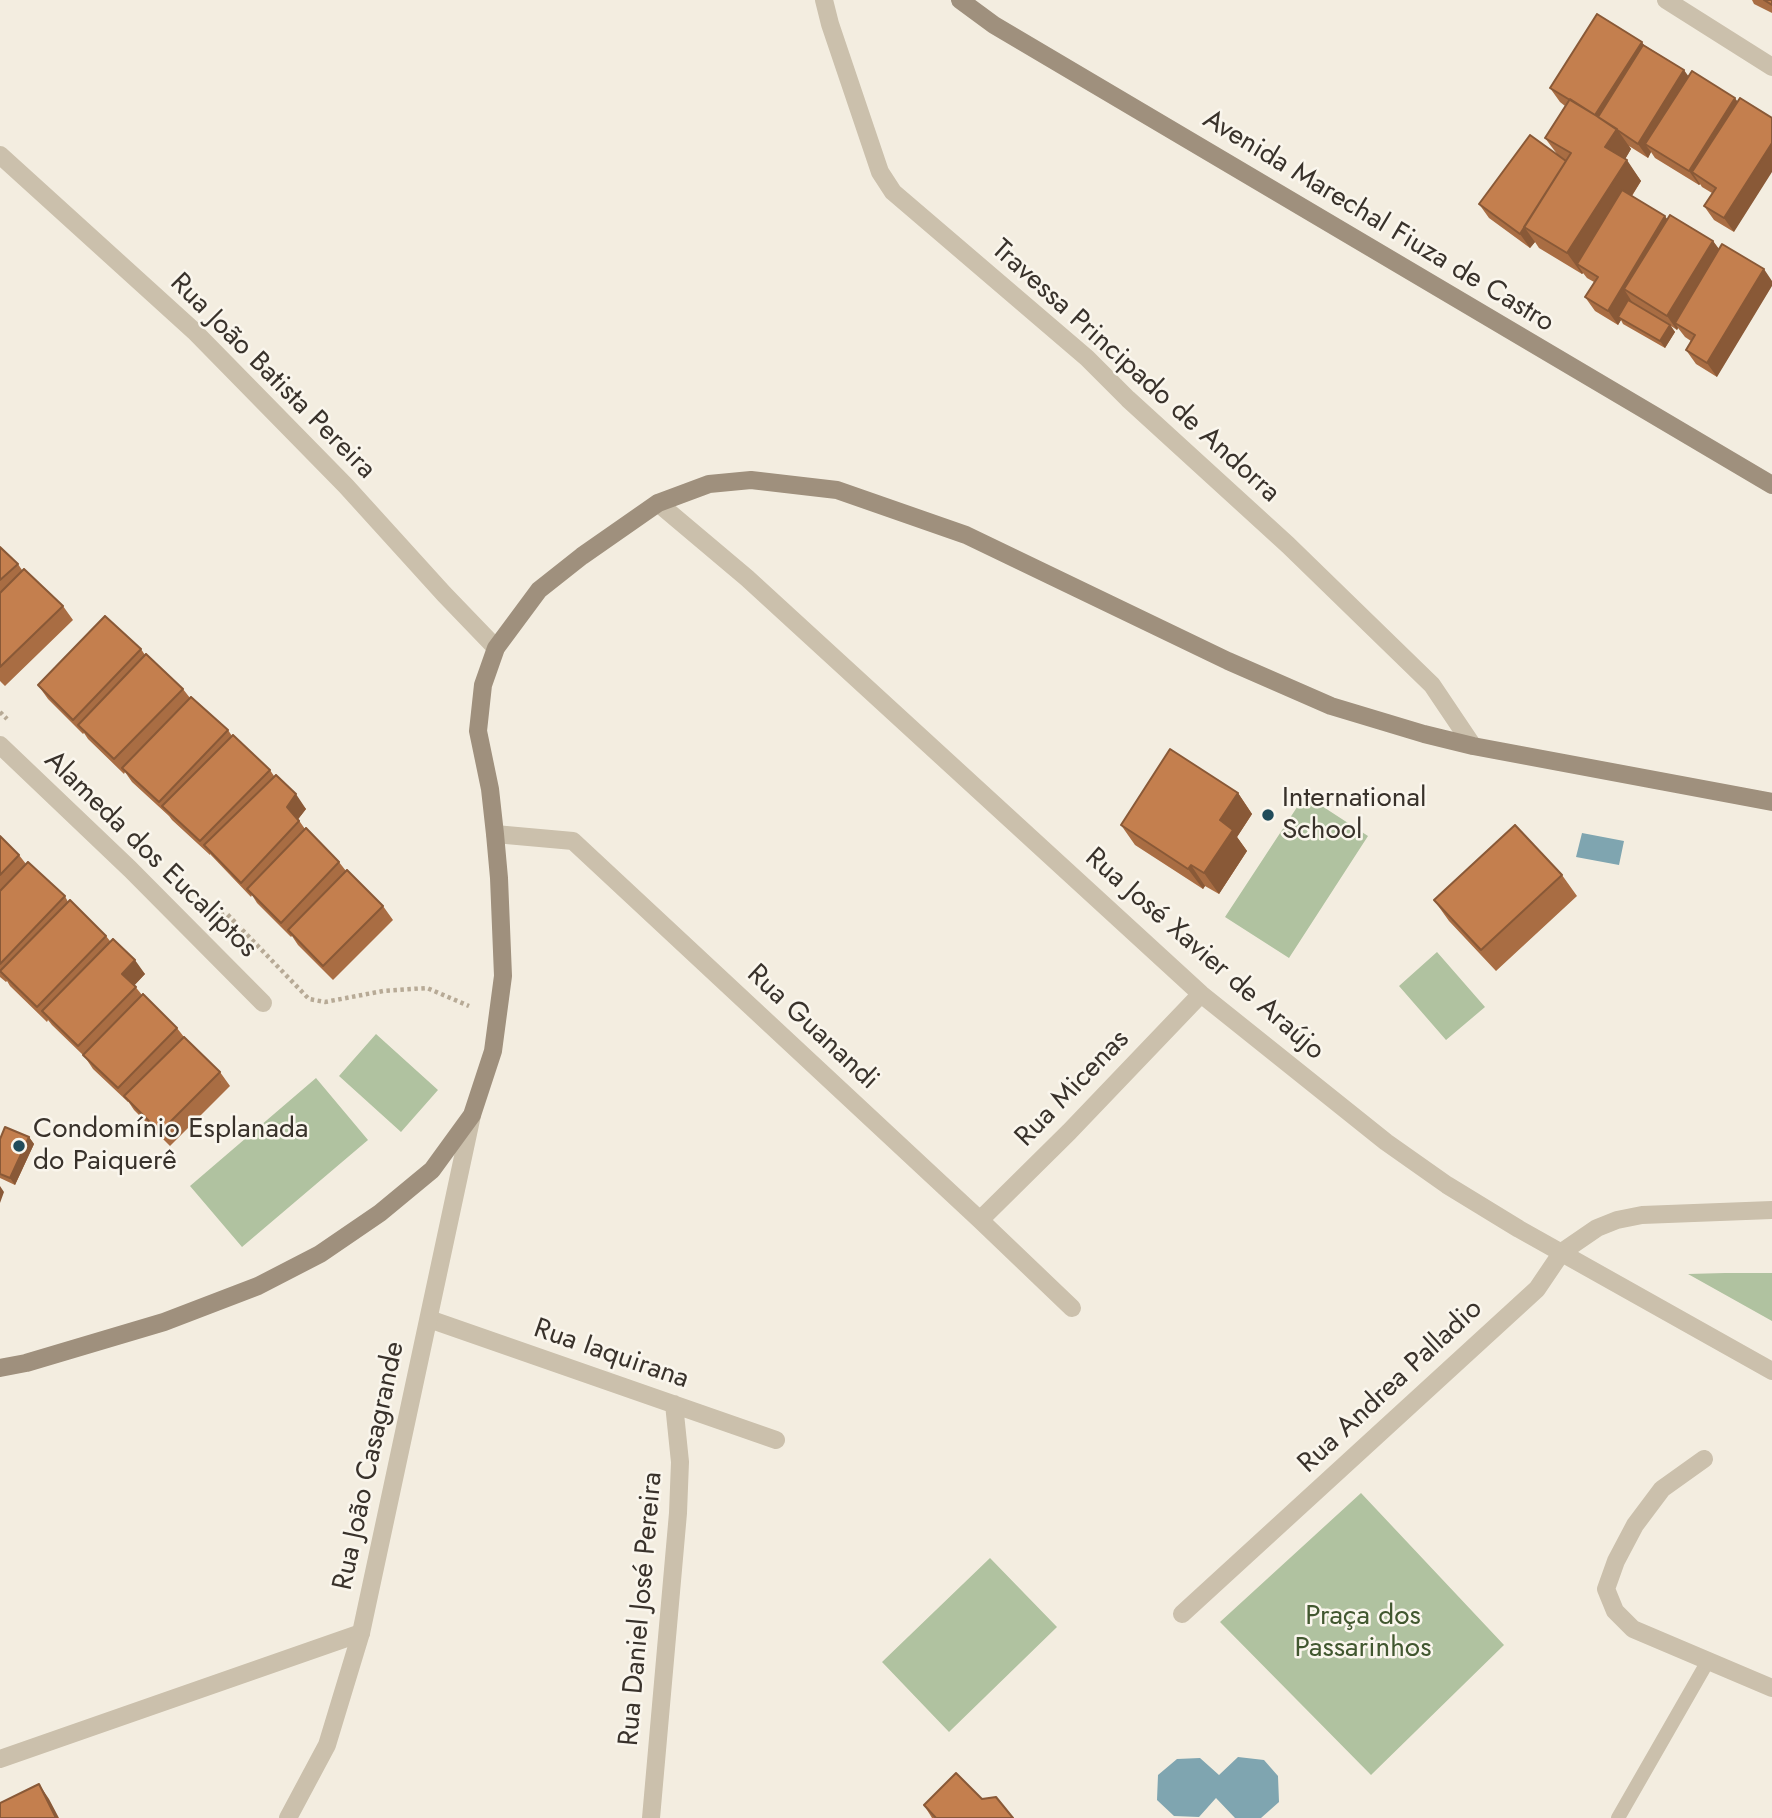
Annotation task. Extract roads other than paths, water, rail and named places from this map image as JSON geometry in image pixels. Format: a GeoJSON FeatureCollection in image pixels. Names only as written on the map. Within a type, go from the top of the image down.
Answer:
{"type":"FeatureCollection","features":[{"type":"Feature","properties":{"kind":"main road","name":"Avenida Marechal Fiuza de Castro"},"geometry":{"type":"LineString","coordinates":[[960,0],[994,25],[1772,485]]}},
{"type":"Feature","properties":{"kind":"main road"},"geometry":{"type":"LineString","coordinates":[[0,1368],[26,1363],[164,1322],[258,1286],[320,1254],[380,1213],[432,1170],[472,1115],[493,1051],[503,976],[495,834],[490,789],[478,731],[483,685],[496,648],[538,590],[582,556],[658,503],[709,484],[751,480],[837,490],[966,535],[1228,661],[1331,706],[1424,734],[1473,746],[1772,802]]}},
{"type":"Feature","properties":{"kind":"street","name":"Travessa Principado de Andorra"},"geometry":{"type":"LineString","coordinates":[[824,0],[880,172],[893,192],[1087,358],[1288,545],[1432,685],[1473,746]]}},
{"type":"Feature","properties":{"kind":"street"},"geometry":{"type":"LineString","coordinates":[[1666,0],[1772,67]]}},
{"type":"Feature","properties":{"kind":"street","name":"Rua João Batista Pereira"},"geometry":{"type":"LineString","coordinates":[[0,155],[194,331],[346,486],[496,648]]}},
{"type":"Feature","properties":{"kind":"street","name":"Rua José Xavier de Araújo"},"geometry":{"type":"LineString","coordinates":[[658,503],[757,587],[1202,995],[1385,1142],[1447,1185],[1519,1229],[1772,1371]]}},
{"type":"Feature","properties":{"kind":"street","name":"Alameda dos Eucaliptos"},"geometry":{"type":"LineString","coordinates":[[0,745],[130,869],[263,1003]]}},
{"type":"Feature","properties":{"kind":"street","name":"Rua Guanandi"},"geometry":{"type":"LineString","coordinates":[[495,834],[573,841],[1072,1308]]}},
{"type":"Feature","properties":{"kind":"street","name":"Rua Micenas"},"geometry":{"type":"LineString","coordinates":[[980,1220],[1202,995]]}},
{"type":"Feature","properties":{"kind":"street","name":"Rua João Casagrande"},"geometry":{"type":"LineString","coordinates":[[288,1818],[327,1745],[361,1633],[472,1115]]}},
{"type":"Feature","properties":{"kind":"street","name":"Rua Andrea Palladio"},"geometry":{"type":"LineString","coordinates":[[1182,1614],[1537,1289],[1562,1252],[1597,1228],[1617,1220],[1642,1215],[1772,1209]]}},
{"type":"Feature","properties":{"kind":"street","name":"Rua Iaquirana"},"geometry":{"type":"LineString","coordinates":[[429,1319],[776,1440]]}},
{"type":"Feature","properties":{"kind":"street","name":"Rua Daniel José Pereira"},"geometry":{"type":"LineString","coordinates":[[650,1818],[678,1513],[680,1462],[674,1404]]}},
{"type":"Feature","properties":{"kind":"street"},"geometry":{"type":"LineString","coordinates":[[1704,1459],[1662,1489],[1635,1525],[1616,1561],[1606,1589],[1615,1611],[1633,1629],[1772,1688]]}},
{"type":"Feature","properties":{"kind":"street"},"geometry":{"type":"LineString","coordinates":[[0,1759],[361,1633]]}},
{"type":"Feature","properties":{"kind":"lane"},"geometry":{"type":"LineString","coordinates":[[1618,1818],[1708,1661]]}},
{"type":"Feature","properties":{"kind":"water"},"geometry":{"type":"Polygon","coordinates":[[[1582,833],[1624,841],[1619,865],[1576,857],[1582,833]]]}},
{"type":"Feature","properties":{"kind":"water"},"geometry":{"type":"Polygon","coordinates":[[[1238,1757],[1264,1760],[1278,1776],[1279,1802],[1261,1818],[1235,1818],[1216,1798],[1199,1817],[1174,1816],[1157,1800],[1158,1775],[1177,1759],[1200,1758],[1219,1775],[1238,1757]]]}},
{"type":"Feature","properties":{"kind":"place","name":"International School"},"geometry":{"type":"Point","coordinates":[1268,815]}},
{"type":"Feature","properties":{"kind":"place","name":"Condomínio Esplanada do Paiquerê"},"geometry":{"type":"Point","coordinates":[19,1146]}},
{"type":"Feature","properties":{"kind":"park label","name":"Praça dos Passarinhos"},"geometry":{"type":"Point","coordinates":[1363,1633]}}]}
